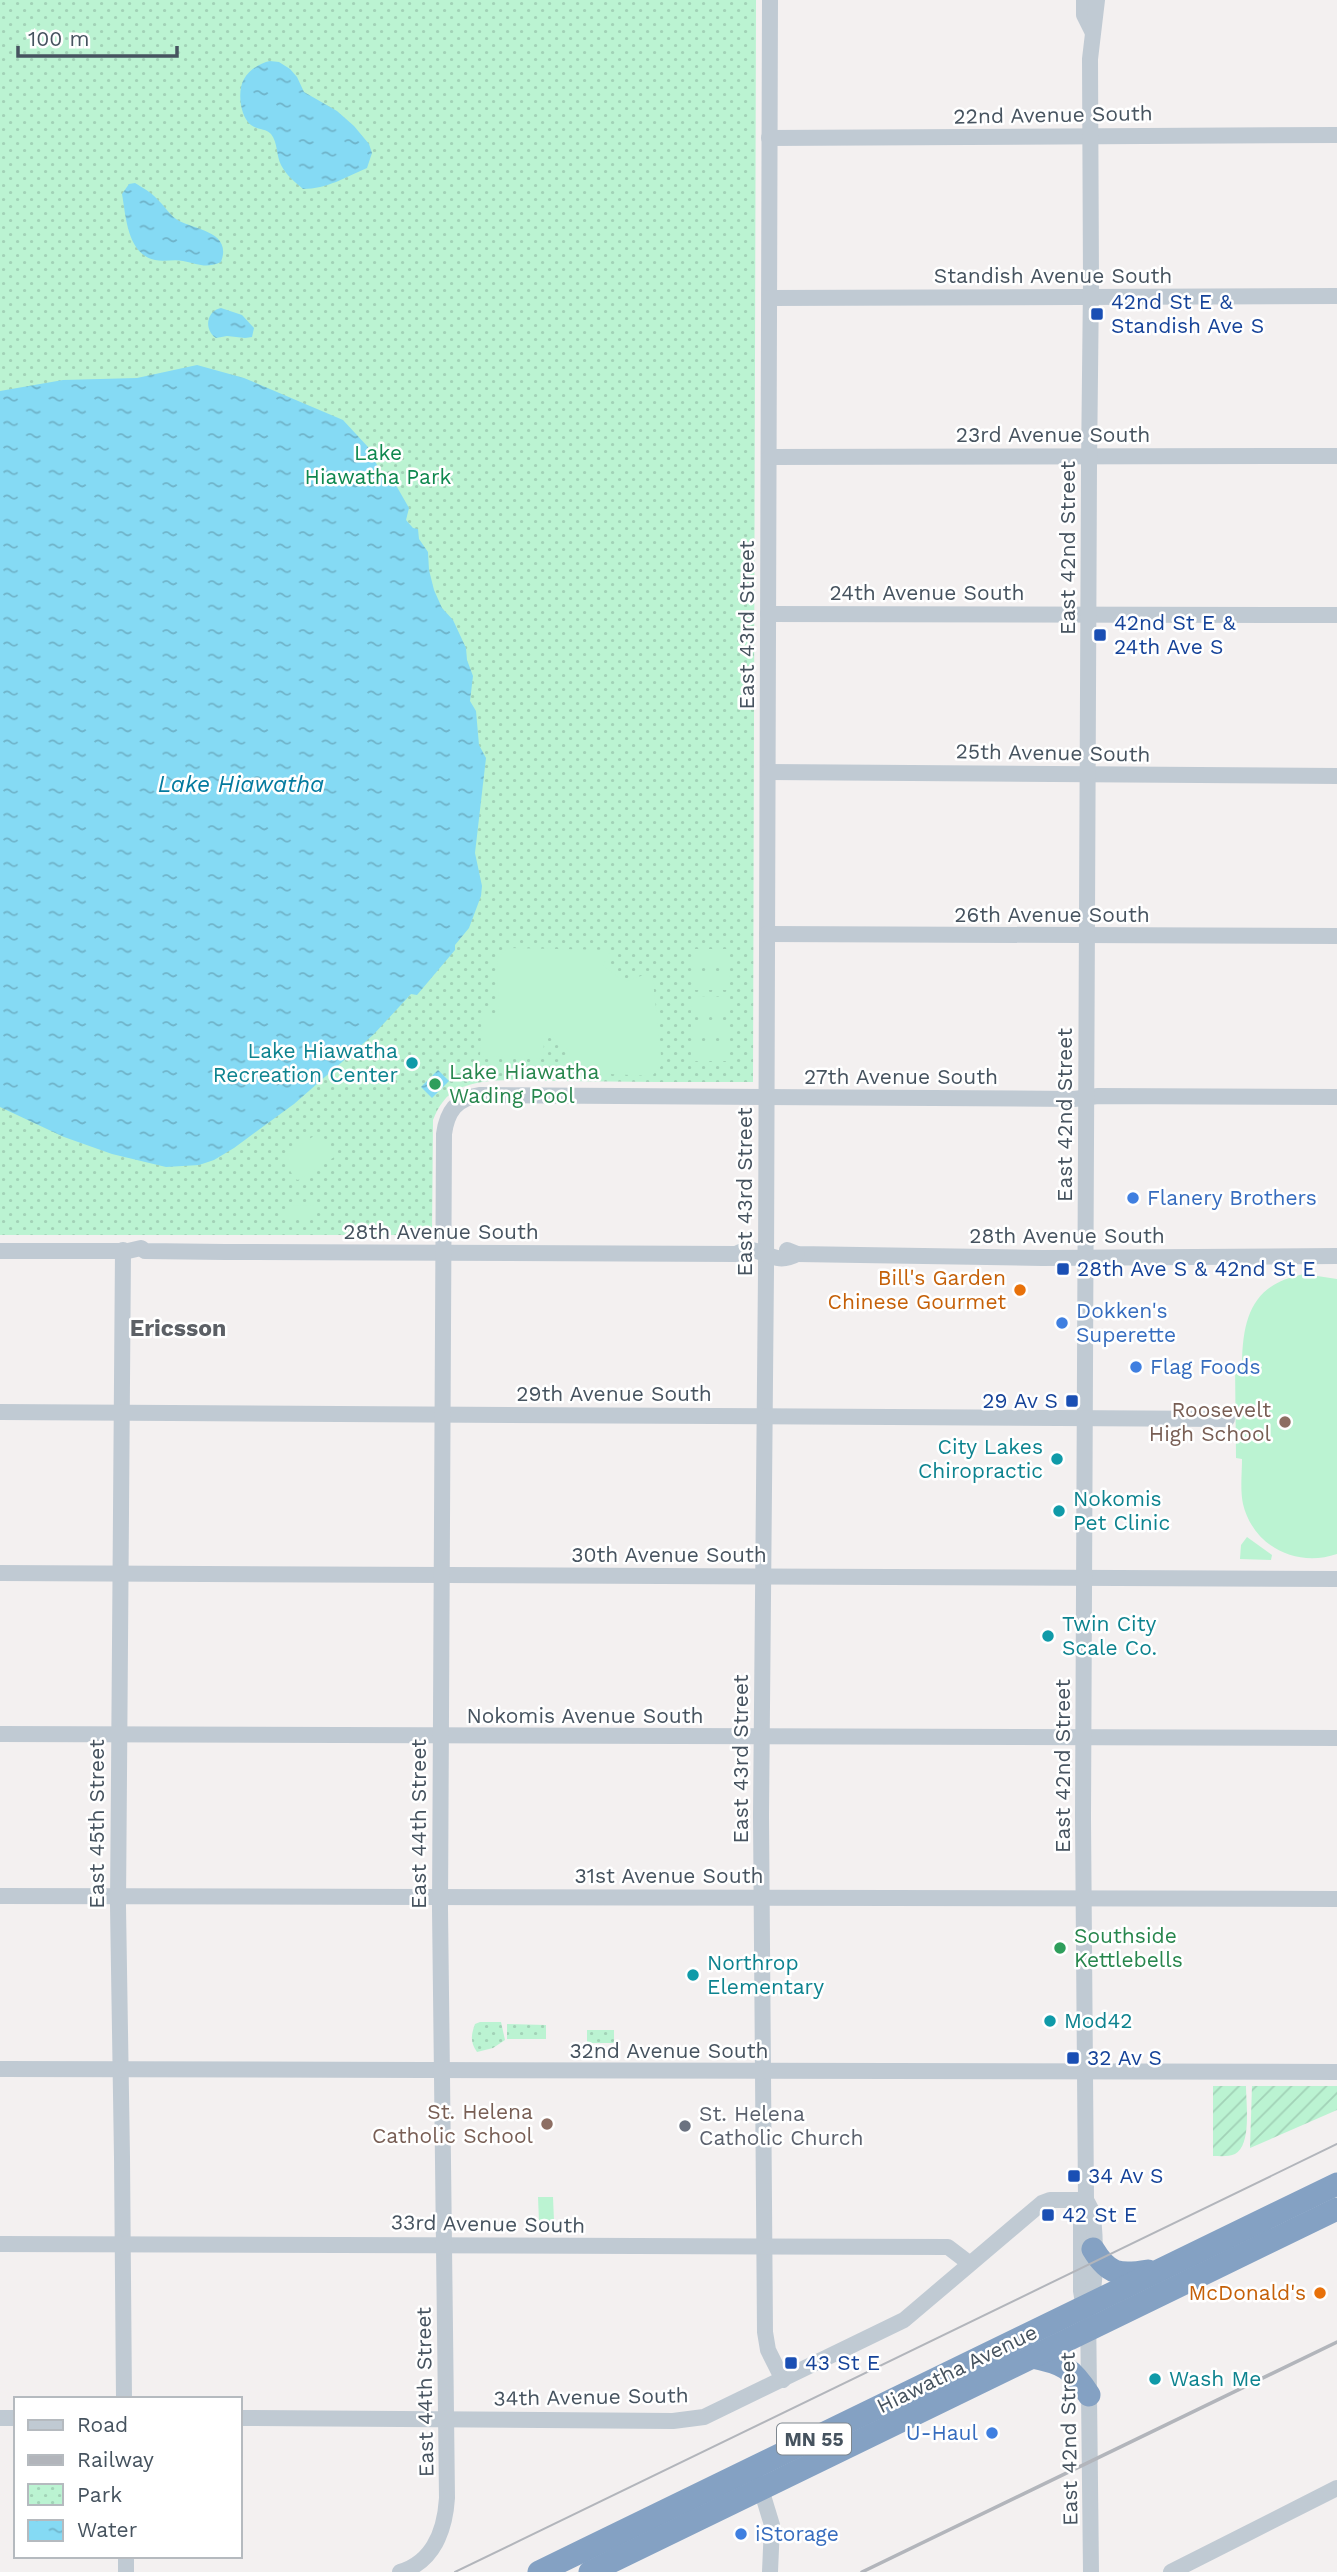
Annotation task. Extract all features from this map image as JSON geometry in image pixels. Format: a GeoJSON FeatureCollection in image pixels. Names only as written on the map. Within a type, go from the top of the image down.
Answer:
{"type":"FeatureCollection","features":[{"type":"Feature","properties":{"kind":"highway","name":"Hiawatha Avenue"},"geometry":{"type":"LineString","coordinates":[[539,2572],[1337,2184]]}},
{"type":"Feature","properties":{"kind":"highway","name":"Hiawatha Avenue"},"geometry":{"type":"LineString","coordinates":[[590,2572],[1337,2209]]}},
{"type":"Feature","properties":{"kind":"highway"},"geometry":{"type":"LineString","coordinates":[[1093,2249],[1103,2265],[1117,2272],[1136,2273],[1168,2267]]}},
{"type":"Feature","properties":{"kind":"highway"},"geometry":{"type":"LineString","coordinates":[[1032,2357],[1059,2363],[1069,2369],[1089,2395]]}},
{"type":"Feature","properties":{"kind":"street","name":"East 43rd Street"},"geometry":{"type":"LineString","coordinates":[[770,0],[762,1898],[765,2332],[768,2350],[783,2380]]}},
{"type":"Feature","properties":{"kind":"street","name":"East 42nd Street"},"geometry":{"type":"LineString","coordinates":[[1084,0],[1084,15],[1092,31]]}},
{"type":"Feature","properties":{"kind":"street","name":"East 42nd Street"},"geometry":{"type":"LineString","coordinates":[[1088,2305],[1081,2291],[1080,2211],[1086,2200],[1084,1739],[1090,137],[1092,31],[1097,15],[1097,0]]}},
{"type":"Feature","properties":{"kind":"street","name":"22nd Avenue South"},"geometry":{"type":"LineString","coordinates":[[769,138],[1337,135]]}},
{"type":"Feature","properties":{"kind":"street","name":"Standish Avenue South"},"geometry":{"type":"LineString","coordinates":[[770,298],[1337,296]]}},
{"type":"Feature","properties":{"kind":"street","name":"23rd Avenue South"},"geometry":{"type":"LineString","coordinates":[[770,457],[1337,456]]}},
{"type":"Feature","properties":{"kind":"street","name":"24th Avenue South"},"geometry":{"type":"LineString","coordinates":[[768,614],[1337,615]]}},
{"type":"Feature","properties":{"kind":"street","name":"25th Avenue South"},"geometry":{"type":"LineString","coordinates":[[768,772],[1337,776]]}},
{"type":"Feature","properties":{"kind":"street","name":"26th Avenue South"},"geometry":{"type":"LineString","coordinates":[[767,934],[1337,936]]}},
{"type":"Feature","properties":{"kind":"street","name":"27th Avenue South"},"geometry":{"type":"LineString","coordinates":[[466,1098],[480,1094],[766,1098],[1337,1097]]}},
{"type":"Feature","properties":{"kind":"street","name":"East 44th Street"},"geometry":{"type":"LineString","coordinates":[[400,2572],[427,2555],[439,2539],[445,2519],[440,1896],[444,1253],[446,1119],[452,1107],[466,1098]]}},
{"type":"Feature","properties":{"kind":"street","name":"28th Avenue South"},"geometry":{"type":"LineString","coordinates":[[0,1251],[125,1250],[135,1254],[145,1251],[736,1254],[743,1250],[760,1251],[773,1259],[789,1259],[797,1254],[1337,1256]]}},
{"type":"Feature","properties":{"kind":"street","name":"East 45th Street"},"geometry":{"type":"LineString","coordinates":[[124,2397],[118,1735],[125,1250]]}},
{"type":"Feature","properties":{"kind":"street","name":"29th Avenue South"},"geometry":{"type":"LineString","coordinates":[[0,1412],[1227,1419]]}},
{"type":"Feature","properties":{"kind":"street","name":"30th Avenue South"},"geometry":{"type":"LineString","coordinates":[[0,1573],[1337,1579]]}},
{"type":"Feature","properties":{"kind":"street","name":"Nokomis Avenue South"},"geometry":{"type":"LineString","coordinates":[[0,1734],[1337,1738]]}},
{"type":"Feature","properties":{"kind":"street","name":"31st Avenue South"},"geometry":{"type":"LineString","coordinates":[[0,1896],[1337,1899]]}},
{"type":"Feature","properties":{"kind":"street","name":"32nd Avenue South"},"geometry":{"type":"LineString","coordinates":[[0,2069],[1337,2073]]}},
{"type":"Feature","properties":{"kind":"street","name":"34th Avenue South"},"geometry":{"type":"LineString","coordinates":[[242,2418],[673,2421],[704,2417],[904,2320],[1042,2203],[1050,2200],[1086,2200]]}},
{"type":"Feature","properties":{"kind":"street","name":"East 42nd Street"},"geometry":{"type":"LineString","coordinates":[[1086,2200],[1093,2212],[1092,2298],[1088,2305],[1091,2572]]}},
{"type":"Feature","properties":{"kind":"street","name":"33rd Avenue South"},"geometry":{"type":"LineString","coordinates":[[0,2244],[948,2247],[969,2263]]}},
{"type":"Feature","properties":{"kind":"street"},"geometry":{"type":"LineString","coordinates":[[1171,2572],[1337,2488]]}},
{"type":"Feature","properties":{"kind":"street"},"geometry":{"type":"LineString","coordinates":[[761,2489],[772,2525],[770,2572]]}},
{"type":"Feature","properties":{"kind":"green space","name":"Lake Hiawatha Park"},"geometry":{"type":"Polygon","coordinates":[[[0,0],[756,0],[753,1082],[509,1080],[471,1084],[460,1088],[443,1101],[433,1120],[432,1235],[0,1235],[0,0]]]}},
{"type":"Feature","properties":{"kind":"green space"},"geometry":{"type":"Polygon","coordinates":[[[507,948],[611,950],[603,965],[624,982],[652,972],[662,1065],[652,1076],[566,1072],[570,1052],[551,1036],[544,1041],[543,1059],[480,1056],[482,1017],[499,1017],[497,959],[507,948]]]}},
{"type":"Feature","properties":{"kind":"green space"},"geometry":{"type":"Polygon","coordinates":[[[692,949],[730,949],[730,967],[692,967],[692,949]]]}},
{"type":"Feature","properties":{"kind":"green space"},"geometry":{"type":"Polygon","coordinates":[[[692,973],[730,973],[729,990],[692,990],[692,973]]]}},
{"type":"Feature","properties":{"kind":"green space"},"geometry":{"type":"Polygon","coordinates":[[[692,996],[729,997],[729,1014],[691,1014],[692,996]]]}},
{"type":"Feature","properties":{"kind":"green space"},"geometry":{"type":"Polygon","coordinates":[[[691,1020],[729,1020],[729,1037],[691,1037],[691,1020]]]}},
{"type":"Feature","properties":{"kind":"green space"},"geometry":{"type":"Polygon","coordinates":[[[691,1043],[729,1043],[729,1061],[691,1061],[691,1043]]]}},
{"type":"Feature","properties":{"kind":"green space"},"geometry":{"type":"Polygon","coordinates":[[[320,1132],[336,1156],[298,1180],[295,1179],[282,1157],[320,1132]]]}},
{"type":"Feature","properties":{"kind":"green space"},"geometry":{"type":"Polygon","coordinates":[[[287,1205],[317,1206],[317,1218],[287,1218],[287,1205]]]}},
{"type":"Feature","properties":{"kind":"green space","name":"Roosevelt High School"},"geometry":{"type":"Polygon","coordinates":[[[1304,1274],[1337,1279],[1337,1554],[1322,1558],[1306,1558],[1278,1550],[1256,1532],[1243,1504],[1242,1459],[1236,1458],[1235,1364],[1242,1363],[1249,1317],[1262,1294],[1287,1279],[1304,1274]]]}},
{"type":"Feature","properties":{"kind":"green space"},"geometry":{"type":"Polygon","coordinates":[[[1247,1537],[1272,1555],[1271,1560],[1240,1559],[1241,1545],[1247,1537]]]}},
{"type":"Feature","properties":{"kind":"green space"},"geometry":{"type":"Polygon","coordinates":[[[501,2022],[505,2040],[493,2048],[477,2052],[472,2035],[475,2024],[501,2022]]]}},
{"type":"Feature","properties":{"kind":"green space"},"geometry":{"type":"Polygon","coordinates":[[[507,2024],[546,2025],[546,2039],[507,2039],[507,2024]]]}},
{"type":"Feature","properties":{"kind":"green space"},"geometry":{"type":"Polygon","coordinates":[[[587,2030],[614,2030],[614,2043],[587,2043],[587,2030]]]}},
{"type":"Feature","properties":{"kind":"green space"},"geometry":{"type":"Polygon","coordinates":[[[1213,2086],[1246,2086],[1246,2133],[1240,2149],[1233,2155],[1213,2156],[1213,2086]]]}},
{"type":"Feature","properties":{"kind":"green space"},"geometry":{"type":"Polygon","coordinates":[[[1252,2086],[1337,2086],[1337,2110],[1250,2148],[1252,2086]]]}},
{"type":"Feature","properties":{"kind":"green space"},"geometry":{"type":"Polygon","coordinates":[[[538,2197],[553,2197],[554,2221],[539,2222],[538,2197]]]}},
{"type":"Feature","properties":{"kind":"water"},"geometry":{"type":"Polygon","coordinates":[[[270,61],[279,62],[290,69],[304,92],[337,111],[354,126],[369,144],[372,153],[367,168],[336,182],[303,189],[288,175],[281,165],[271,134],[247,121],[241,104],[242,84],[246,76],[255,67],[270,61]]]}},
{"type":"Feature","properties":{"kind":"water"},"geometry":{"type":"Polygon","coordinates":[[[135,183],[152,194],[176,219],[216,237],[223,251],[221,262],[206,266],[180,260],[158,261],[139,250],[129,233],[122,194],[129,184],[135,183]]]}},
{"type":"Feature","properties":{"kind":"water"},"geometry":{"type":"Polygon","coordinates":[[[221,308],[242,315],[254,328],[252,337],[216,338],[212,335],[208,321],[212,313],[221,308]]]}},
{"type":"Feature","properties":{"kind":"water","name":"Lake Hiawatha"},"geometry":{"type":"Polygon","coordinates":[[[197,365],[244,378],[343,420],[368,447],[385,481],[393,480],[409,508],[406,520],[413,528],[418,529],[419,539],[428,552],[434,590],[442,608],[453,620],[466,648],[473,676],[470,701],[476,711],[479,745],[486,758],[475,853],[482,886],[469,928],[455,945],[455,950],[417,995],[411,994],[374,1034],[294,1104],[234,1148],[199,1165],[166,1167],[112,1154],[64,1137],[0,1107],[0,391],[63,380],[137,378],[197,365]]]}},
{"type":"Feature","properties":{"kind":"water","name":"Lake Hiawatha Wading Pool"},"geometry":{"type":"Polygon","coordinates":[[[438,1070],[449,1081],[432,1098],[421,1087],[438,1070]]]}},
{"type":"Feature","properties":{"kind":"tram line"},"geometry":{"type":"LineString","coordinates":[[455,2572],[1337,2144]]}},
{"type":"Feature","properties":{"kind":"railway"},"geometry":{"type":"LineString","coordinates":[[862,2572],[1337,2342]]}},
{"type":"Feature","properties":{"kind":"place","name":"42nd St E & Standish Ave S"},"geometry":{"type":"Point","coordinates":[1097,314]}},
{"type":"Feature","properties":{"kind":"place","name":"42nd St E & 24th Ave S"},"geometry":{"type":"Point","coordinates":[1100,635]}},
{"type":"Feature","properties":{"kind":"place","name":"Lake Hiawatha Recreation Center"},"geometry":{"type":"Point","coordinates":[412,1063]}},
{"type":"Feature","properties":{"kind":"place","name":"Lake Hiawatha Wading Pool"},"geometry":{"type":"Point","coordinates":[435,1084]}},
{"type":"Feature","properties":{"kind":"place","name":"Flanery Brothers"},"geometry":{"type":"Point","coordinates":[1133,1198]}},
{"type":"Feature","properties":{"kind":"place","name":"28th Ave S & 42nd St E"},"geometry":{"type":"Point","coordinates":[1063,1269]}},
{"type":"Feature","properties":{"kind":"place","name":"Bill's Garden Chinese Gourmet"},"geometry":{"type":"Point","coordinates":[1020,1290]}},
{"type":"Feature","properties":{"kind":"place","name":"Dokken's Superette"},"geometry":{"type":"Point","coordinates":[1062,1323]}},
{"type":"Feature","properties":{"kind":"place","name":"Flag Foods"},"geometry":{"type":"Point","coordinates":[1136,1367]}},
{"type":"Feature","properties":{"kind":"place","name":"29 Av S"},"geometry":{"type":"Point","coordinates":[1072,1401]}},
{"type":"Feature","properties":{"kind":"place","name":"Roosevelt High School"},"geometry":{"type":"Point","coordinates":[1285,1422]}},
{"type":"Feature","properties":{"kind":"place","name":"City Lakes Chiropractic"},"geometry":{"type":"Point","coordinates":[1057,1459]}},
{"type":"Feature","properties":{"kind":"place","name":"Nokomis Pet Clinic"},"geometry":{"type":"Point","coordinates":[1059,1511]}},
{"type":"Feature","properties":{"kind":"place","name":"Twin City Scale Co."},"geometry":{"type":"Point","coordinates":[1048,1636]}},
{"type":"Feature","properties":{"kind":"place","name":"Southside Kettlebells"},"geometry":{"type":"Point","coordinates":[1060,1948]}},
{"type":"Feature","properties":{"kind":"place","name":"Northrop Elementary"},"geometry":{"type":"Point","coordinates":[693,1975]}},
{"type":"Feature","properties":{"kind":"place","name":"Mod42"},"geometry":{"type":"Point","coordinates":[1050,2021]}},
{"type":"Feature","properties":{"kind":"place","name":"32 Av S"},"geometry":{"type":"Point","coordinates":[1073,2058]}},
{"type":"Feature","properties":{"kind":"place","name":"St. Helena Catholic School"},"geometry":{"type":"Point","coordinates":[547,2124]}},
{"type":"Feature","properties":{"kind":"place","name":"St. Helena Catholic Church"},"geometry":{"type":"Point","coordinates":[685,2126]}},
{"type":"Feature","properties":{"kind":"place","name":"34 Av S"},"geometry":{"type":"Point","coordinates":[1074,2176]}},
{"type":"Feature","properties":{"kind":"place","name":"42 St E"},"geometry":{"type":"Point","coordinates":[1048,2215]}},
{"type":"Feature","properties":{"kind":"place","name":"McDonald's"},"geometry":{"type":"Point","coordinates":[1320,2293]}},
{"type":"Feature","properties":{"kind":"place","name":"43 St E"},"geometry":{"type":"Point","coordinates":[791,2363]}},
{"type":"Feature","properties":{"kind":"place","name":"Wash Me"},"geometry":{"type":"Point","coordinates":[1155,2379]}},
{"type":"Feature","properties":{"kind":"place","name":"U-Haul"},"geometry":{"type":"Point","coordinates":[992,2433]}},
{"type":"Feature","properties":{"kind":"place","name":"iStorage"},"geometry":{"type":"Point","coordinates":[741,2534]}},
{"type":"Feature","properties":{"kind":"district","name":"Ericsson"},"geometry":{"type":"Point","coordinates":[178,1328]}}]}
